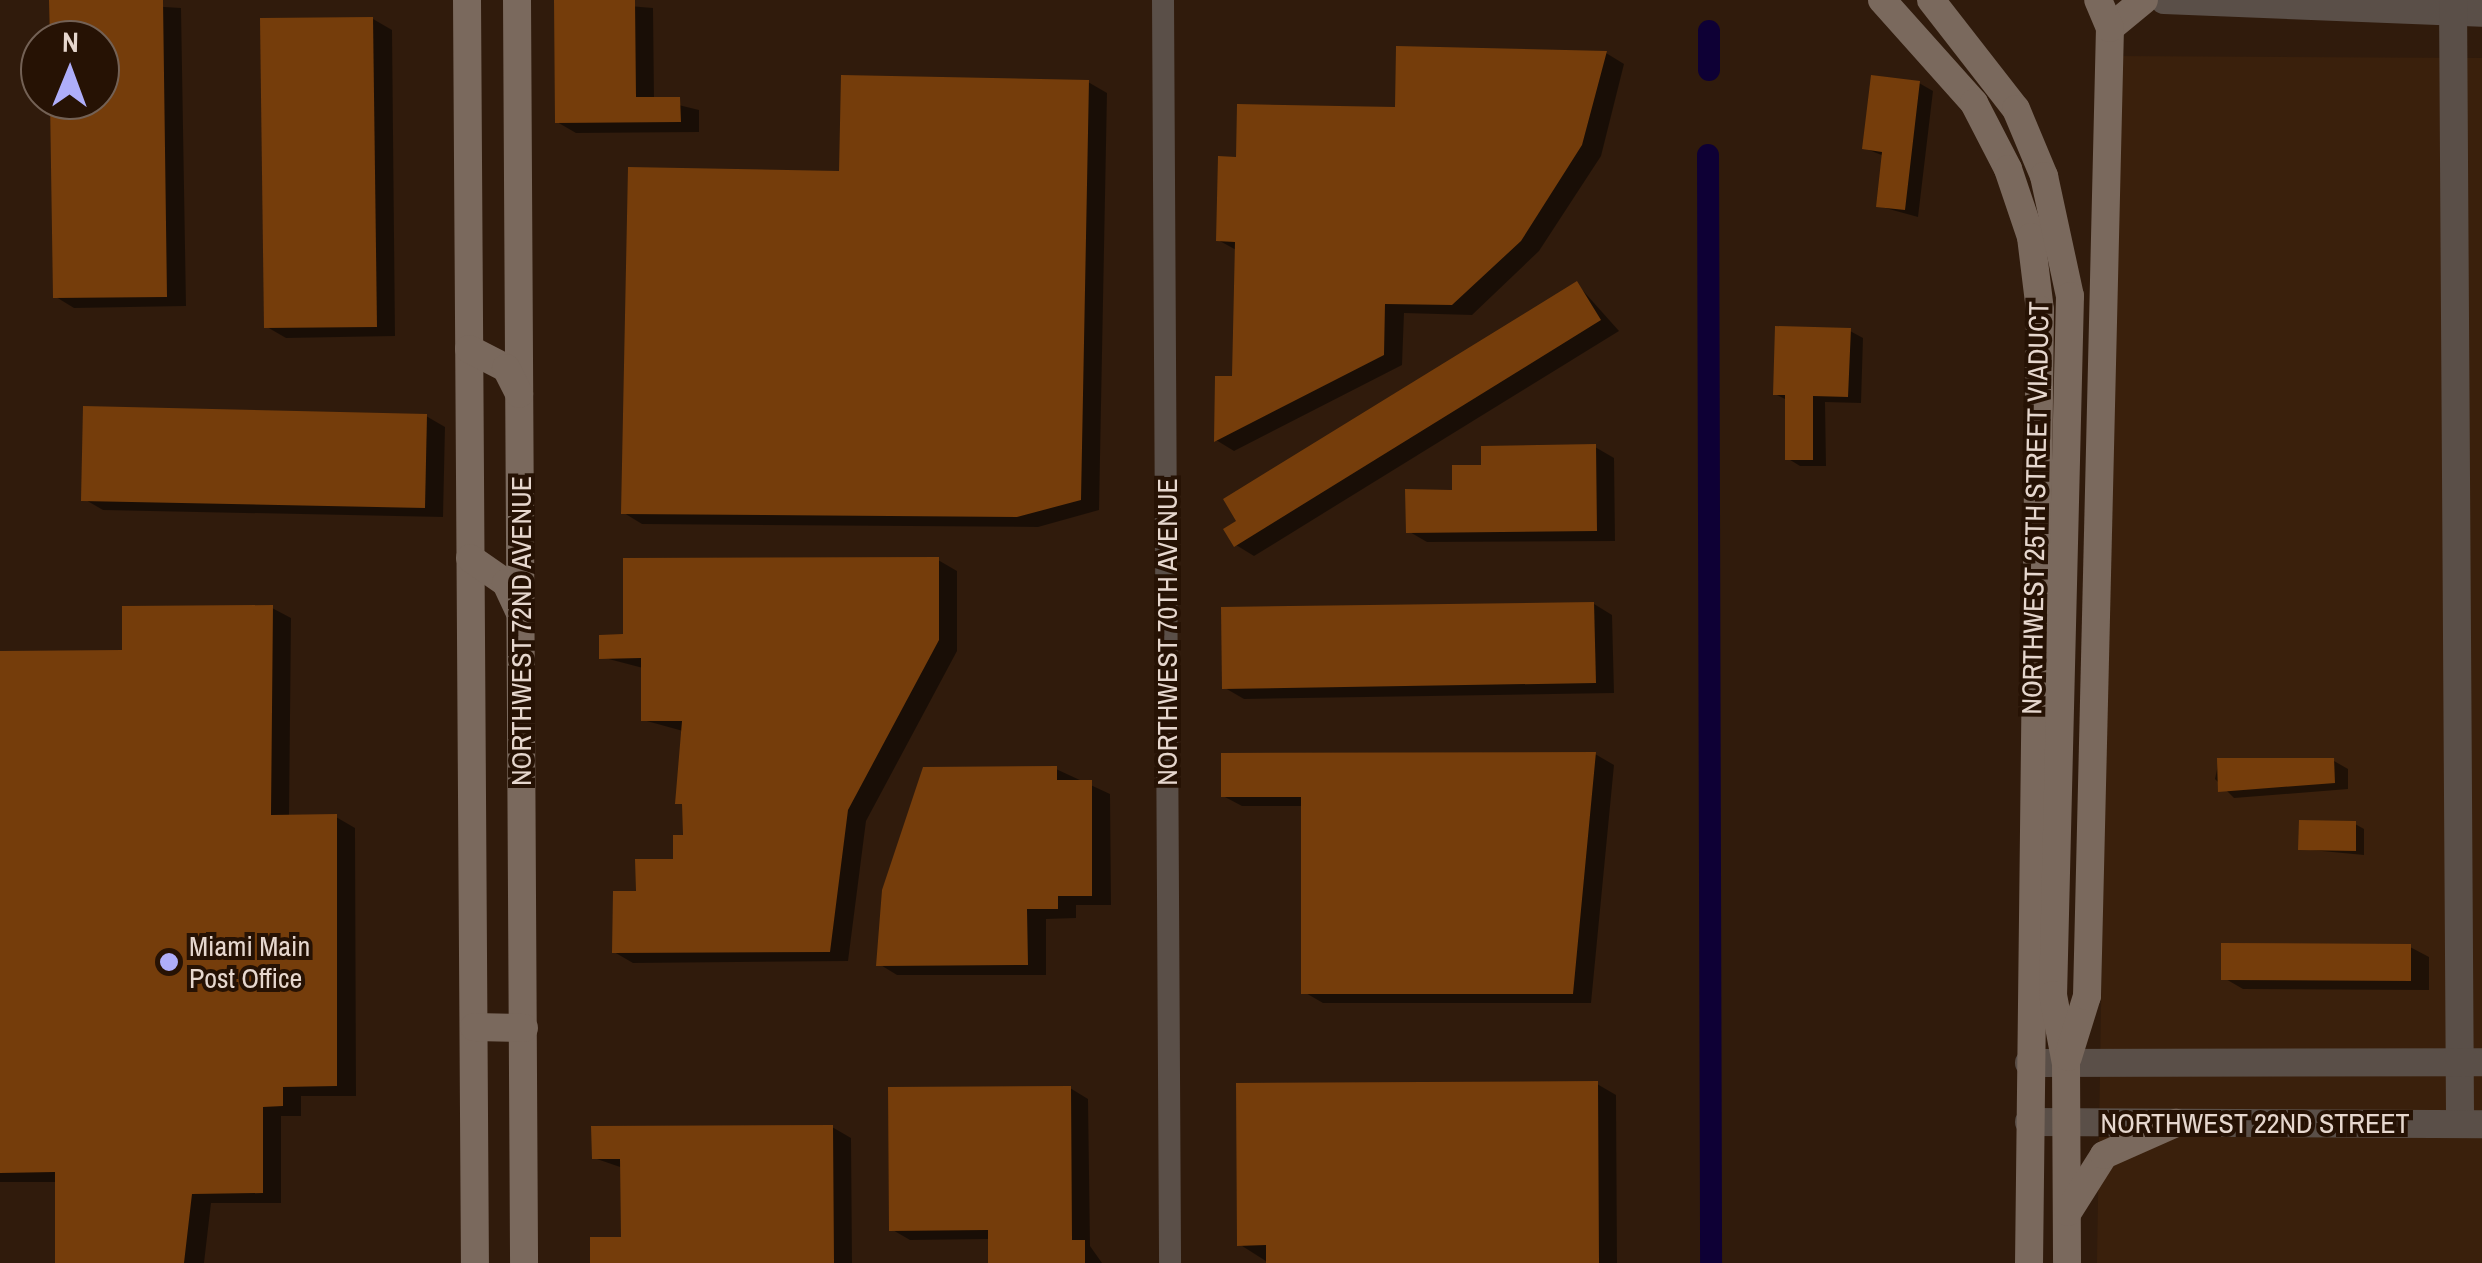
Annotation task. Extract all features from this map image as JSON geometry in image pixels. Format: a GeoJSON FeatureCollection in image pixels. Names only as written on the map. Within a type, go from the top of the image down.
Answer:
{"type":"FeatureCollection","features":[{"type":"Feature","properties":{"kind":"main road","name":"NORTHWEST 72ND AVENUE"},"geometry":{"type":"LineString","coordinates":[[467,0],[475,1263]]}},
{"type":"Feature","properties":{"kind":"main road","name":"NORTHWEST 72ND AVENUE"},"geometry":{"type":"LineString","coordinates":[[517,0],[524,1263]]}},
{"type":"Feature","properties":{"kind":"main road","name":"NORTHWEST 25TH STREET VIADUCT"},"geometry":{"type":"LineString","coordinates":[[1882,0],[1974,103],[2008,169],[2031,237],[2040,310],[2029,1063]]}},
{"type":"Feature","properties":{"kind":"main road","name":"NORTHWEST 25TH STREET VIADUCT"},"geometry":{"type":"LineString","coordinates":[[1931,0],[2016,109],[2061,238],[2071,328],[2053,995],[2066,1064]]}},
{"type":"Feature","properties":{"kind":"main road"},"geometry":{"type":"LineString","coordinates":[[2067,1263],[2066,1064],[2087,996],[2110,28],[2098,0]]}},
{"type":"Feature","properties":{"kind":"main road"},"geometry":{"type":"LineString","coordinates":[[2110,28],[2144,0]]}},
{"type":"Feature","properties":{"kind":"main road"},"geometry":{"type":"LineString","coordinates":[[469,349],[506,368],[520,395]]}},
{"type":"Feature","properties":{"kind":"main road"},"geometry":{"type":"LineString","coordinates":[[470,558],[506,583],[522,617]]}},
{"type":"Feature","properties":{"kind":"main road"},"geometry":{"type":"LineString","coordinates":[[474,1027],[524,1028]]}},
{"type":"Feature","properties":{"kind":"main road"},"geometry":{"type":"LineString","coordinates":[[2029,1063],[2029,1263]]}},
{"type":"Feature","properties":{"kind":"main road"},"geometry":{"type":"LineString","coordinates":[[2067,1214],[2104,1154],[2176,1123]]}},
{"type":"Feature","properties":{"kind":"street","name":"NORTHWEST 70TH AVENUE"},"geometry":{"type":"LineString","coordinates":[[1163,0],[1170,1263]]}},
{"type":"Feature","properties":{"kind":"street"},"geometry":{"type":"LineString","coordinates":[[2164,0],[2453,5],[2482,13]]}},
{"type":"Feature","properties":{"kind":"street"},"geometry":{"type":"LineString","coordinates":[[2453,5],[2471,1124]]}},
{"type":"Feature","properties":{"kind":"street"},"geometry":{"type":"LineString","coordinates":[[2029,1063],[2471,1062]]}},
{"type":"Feature","properties":{"kind":"street","name":"NORTHWEST 22ND STREET"},"geometry":{"type":"LineString","coordinates":[[2029,1122],[2471,1124]]}},
{"type":"Feature","properties":{"kind":"shaded area"},"geometry":{"type":"Polygon","coordinates":[[[2116,56],[2482,58],[2482,1263],[2097,1263],[2116,56]]]}},
{"type":"Feature","properties":{"kind":"building"},"geometry":{"type":"Polygon","coordinates":[[[49,0],[163,0],[167,297],[53,298],[50,120],[120,120],[120,20],[50,20],[49,0]]]}},
{"type":"Feature","properties":{"kind":"building"},"geometry":{"type":"Polygon","coordinates":[[[554,0],[635,0],[636,97],[680,97],[681,122],[555,123],[554,0]]]}},
{"type":"Feature","properties":{"kind":"building"},"geometry":{"type":"Polygon","coordinates":[[[373,17],[377,327],[264,328],[260,18],[373,17]]]}},
{"type":"Feature","properties":{"kind":"building"},"geometry":{"type":"Polygon","coordinates":[[[1396,46],[1607,51],[1582,145],[1521,241],[1452,305],[1385,304],[1384,355],[1214,442],[1215,376],[1232,376],[1235,242],[1216,241],[1218,156],[1236,157],[1237,104],[1395,107],[1396,46]]]}},
{"type":"Feature","properties":{"kind":"building"},"geometry":{"type":"Polygon","coordinates":[[[841,75],[1089,80],[1081,500],[1017,517],[621,514],[628,167],[839,171],[841,75]]]}},
{"type":"Feature","properties":{"kind":"building"},"geometry":{"type":"Polygon","coordinates":[[[1871,75],[1920,81],[1905,210],[1876,207],[1882,152],[1862,149],[1871,75]]]}},
{"type":"Feature","properties":{"kind":"building"},"geometry":{"type":"Polygon","coordinates":[[[1577,281],[1601,320],[1234,547],[1223,529],[1236,521],[1223,499],[1577,281]]]}},
{"type":"Feature","properties":{"kind":"building"},"geometry":{"type":"Polygon","coordinates":[[[1775,326],[1851,328],[1848,397],[1813,396],[1813,460],[1785,460],[1785,395],[1773,395],[1775,326]]]}},
{"type":"Feature","properties":{"kind":"building"},"geometry":{"type":"Polygon","coordinates":[[[83,406],[427,414],[425,508],[81,501],[83,406]]]}},
{"type":"Feature","properties":{"kind":"building"},"geometry":{"type":"Polygon","coordinates":[[[1596,444],[1597,531],[1406,533],[1405,489],[1452,490],[1452,465],[1481,465],[1481,446],[1596,444]]]}},
{"type":"Feature","properties":{"kind":"building"},"geometry":{"type":"Polygon","coordinates":[[[939,557],[939,640],[848,810],[830,952],[612,953],[613,891],[636,891],[635,859],[673,859],[673,835],[683,835],[682,804],[675,804],[682,721],[641,721],[641,658],[599,659],[599,635],[623,634],[623,558],[939,557]]]}},
{"type":"Feature","properties":{"kind":"building"},"geometry":{"type":"Polygon","coordinates":[[[1594,602],[1596,683],[1222,689],[1221,607],[1594,602]]]}},
{"type":"Feature","properties":{"kind":"building","name":"Miami Main Post Office"},"geometry":{"type":"Polygon","coordinates":[[[273,605],[271,815],[337,814],[337,1086],[283,1087],[283,1106],[263,1107],[263,1193],[192,1194],[184,1263],[55,1263],[55,1172],[0,1173],[0,651],[122,650],[122,606],[273,605]]]}},
{"type":"Feature","properties":{"kind":"building"},"geometry":{"type":"Polygon","coordinates":[[[1596,752],[1573,994],[1301,994],[1301,797],[1221,797],[1221,753],[1596,752]]]}},
{"type":"Feature","properties":{"kind":"building"},"geometry":{"type":"Polygon","coordinates":[[[2217,758],[2334,758],[2335,783],[2218,792],[2217,758]]]}},
{"type":"Feature","properties":{"kind":"building"},"geometry":{"type":"Polygon","coordinates":[[[1057,766],[1057,780],[1092,780],[1092,896],[1058,896],[1058,909],[1027,909],[1028,965],[876,966],[882,890],[923,767],[1057,766]]]}},
{"type":"Feature","properties":{"kind":"building"},"geometry":{"type":"Polygon","coordinates":[[[2299,820],[2356,821],[2356,851],[2298,850],[2299,820]]]}},
{"type":"Feature","properties":{"kind":"building"},"geometry":{"type":"Polygon","coordinates":[[[2221,943],[2411,944],[2411,981],[2221,980],[2221,943]]]}},
{"type":"Feature","properties":{"kind":"building"},"geometry":{"type":"Polygon","coordinates":[[[1598,1081],[1599,1263],[1266,1263],[1266,1245],[1237,1246],[1236,1083],[1598,1081]]]}},
{"type":"Feature","properties":{"kind":"building"},"geometry":{"type":"Polygon","coordinates":[[[1071,1086],[1072,1240],[1085,1240],[1085,1263],[988,1263],[988,1230],[889,1231],[888,1087],[1071,1086]]]}},
{"type":"Feature","properties":{"kind":"building"},"geometry":{"type":"Polygon","coordinates":[[[833,1125],[834,1263],[590,1263],[590,1237],[621,1237],[620,1159],[592,1159],[591,1126],[833,1125]]]}},
{"type":"Feature","properties":{"kind":"waterway"},"geometry":{"type":"LineString","coordinates":[[1709,31],[1709,70]]}},
{"type":"Feature","properties":{"kind":"waterway"},"geometry":{"type":"LineString","coordinates":[[1708,155],[1711,1263]]}},
{"type":"Feature","properties":{"kind":"place","name":"Miami Main Post Office"},"geometry":{"type":"Point","coordinates":[169,962]}}]}
